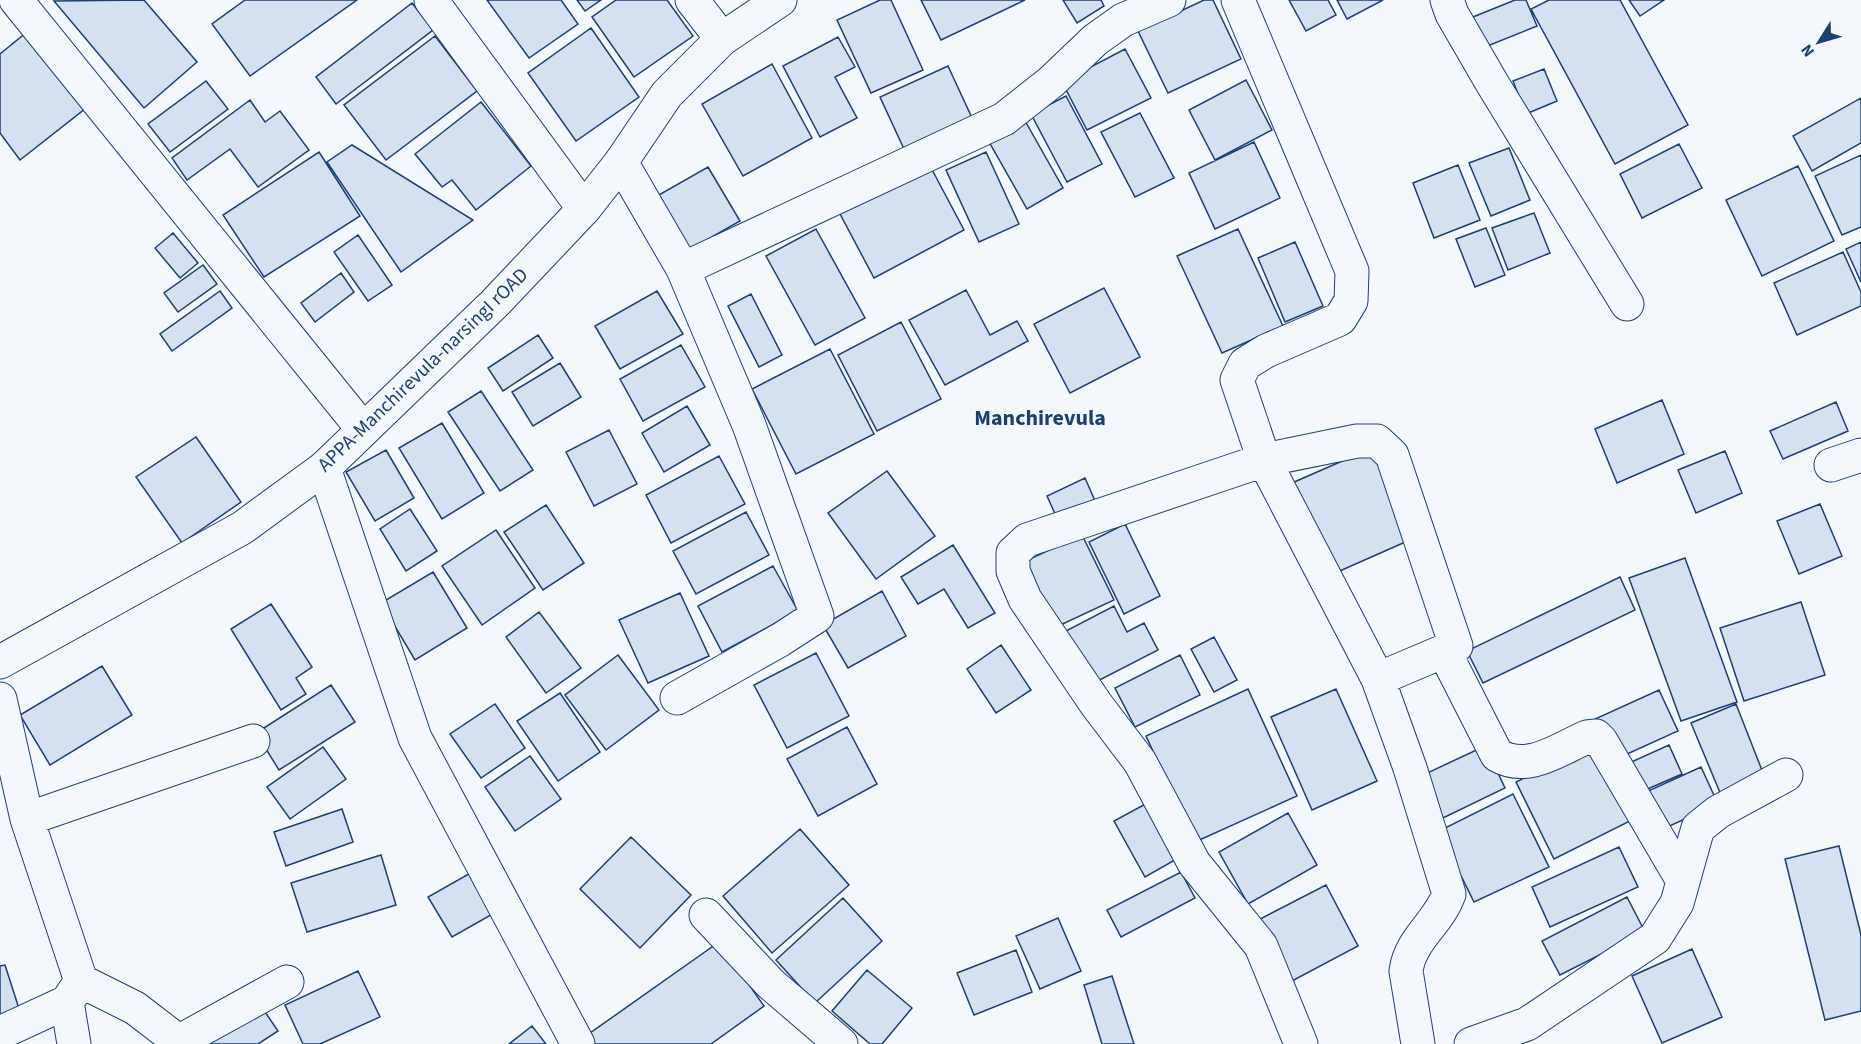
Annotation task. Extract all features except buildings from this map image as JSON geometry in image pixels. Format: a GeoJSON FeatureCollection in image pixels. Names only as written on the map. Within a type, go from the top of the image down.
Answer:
{"type":"FeatureCollection","features":[{"type":"Feature","properties":{"kind":"street"},"geometry":{"type":"LineString","coordinates":[[16,0],[362,428]]}},
{"type":"Feature","properties":{"kind":"street"},"geometry":{"type":"LineString","coordinates":[[431,0],[584,209]]}},
{"type":"Feature","properties":{"kind":"street"},"geometry":{"type":"LineString","coordinates":[[692,0],[722,39]]}},
{"type":"Feature","properties":{"kind":"street","name":"APPA-Manchirevula-narsingI rOAD"},"geometry":{"type":"LineString","coordinates":[[0,662],[242,528],[324,468],[362,428],[495,303],[584,209],[621,162],[668,94],[722,39],[780,0]]}},
{"type":"Feature","properties":{"kind":"street"},"geometry":{"type":"LineString","coordinates":[[683,269],[1004,119],[1044,89],[1095,39],[1123,20],[1168,0]]}},
{"type":"Feature","properties":{"kind":"street"},"geometry":{"type":"LineString","coordinates":[[1238,0],[1352,271],[1352,301],[1340,320],[1266,351],[1245,364],[1237,380],[1264,460],[1378,679],[1410,768],[1449,894],[1444,908],[1415,944],[1408,960],[1407,971],[1418,1044]]}},
{"type":"Feature","properties":{"kind":"street"},"geometry":{"type":"LineString","coordinates":[[1447,0],[1452,14],[1492,83],[1627,304]]}},
{"type":"Feature","properties":{"kind":"street"},"geometry":{"type":"LineString","coordinates":[[621,162],[683,269],[749,424],[817,616],[780,640],[677,698]]}},
{"type":"Feature","properties":{"kind":"street"},"geometry":{"type":"LineString","coordinates":[[1301,1044],[1261,946],[1194,863],[1140,762],[1025,599],[1013,571],[1013,553],[1027,540],[1264,460],[1356,441],[1377,441],[1392,455],[1456,646],[1378,679]]}},
{"type":"Feature","properties":{"kind":"street"},"geometry":{"type":"LineString","coordinates":[[324,468],[415,738],[576,1044]]}},
{"type":"Feature","properties":{"kind":"street"},"geometry":{"type":"LineString","coordinates":[[1444,651],[1497,755],[1511,763],[1530,763],[1587,736],[1596,736],[1683,881]]}},
{"type":"Feature","properties":{"kind":"street"},"geometry":{"type":"LineString","coordinates":[[0,699],[27,819],[74,992],[74,1044]]}},
{"type":"Feature","properties":{"kind":"street"},"geometry":{"type":"LineString","coordinates":[[27,819],[253,741]]}},
{"type":"Feature","properties":{"kind":"street"},"geometry":{"type":"LineString","coordinates":[[1471,1044],[1531,1034],[1655,938],[1677,903],[1698,828],[1718,812],[1786,775]]}},
{"type":"Feature","properties":{"kind":"street"},"geometry":{"type":"LineString","coordinates":[[706,915],[771,984],[841,1044]]}},
{"type":"Feature","properties":{"kind":"street"},"geometry":{"type":"LineString","coordinates":[[518,968],[576,1044]]}},
{"type":"Feature","properties":{"kind":"street"},"geometry":{"type":"LineString","coordinates":[[0,1033],[74,992],[135,1008],[181,1042],[287,982]]}},
{"type":"Feature","properties":{"kind":"district","name":"Manchirevula"},"geometry":{"type":"Point","coordinates":[1040,418]}}]}
